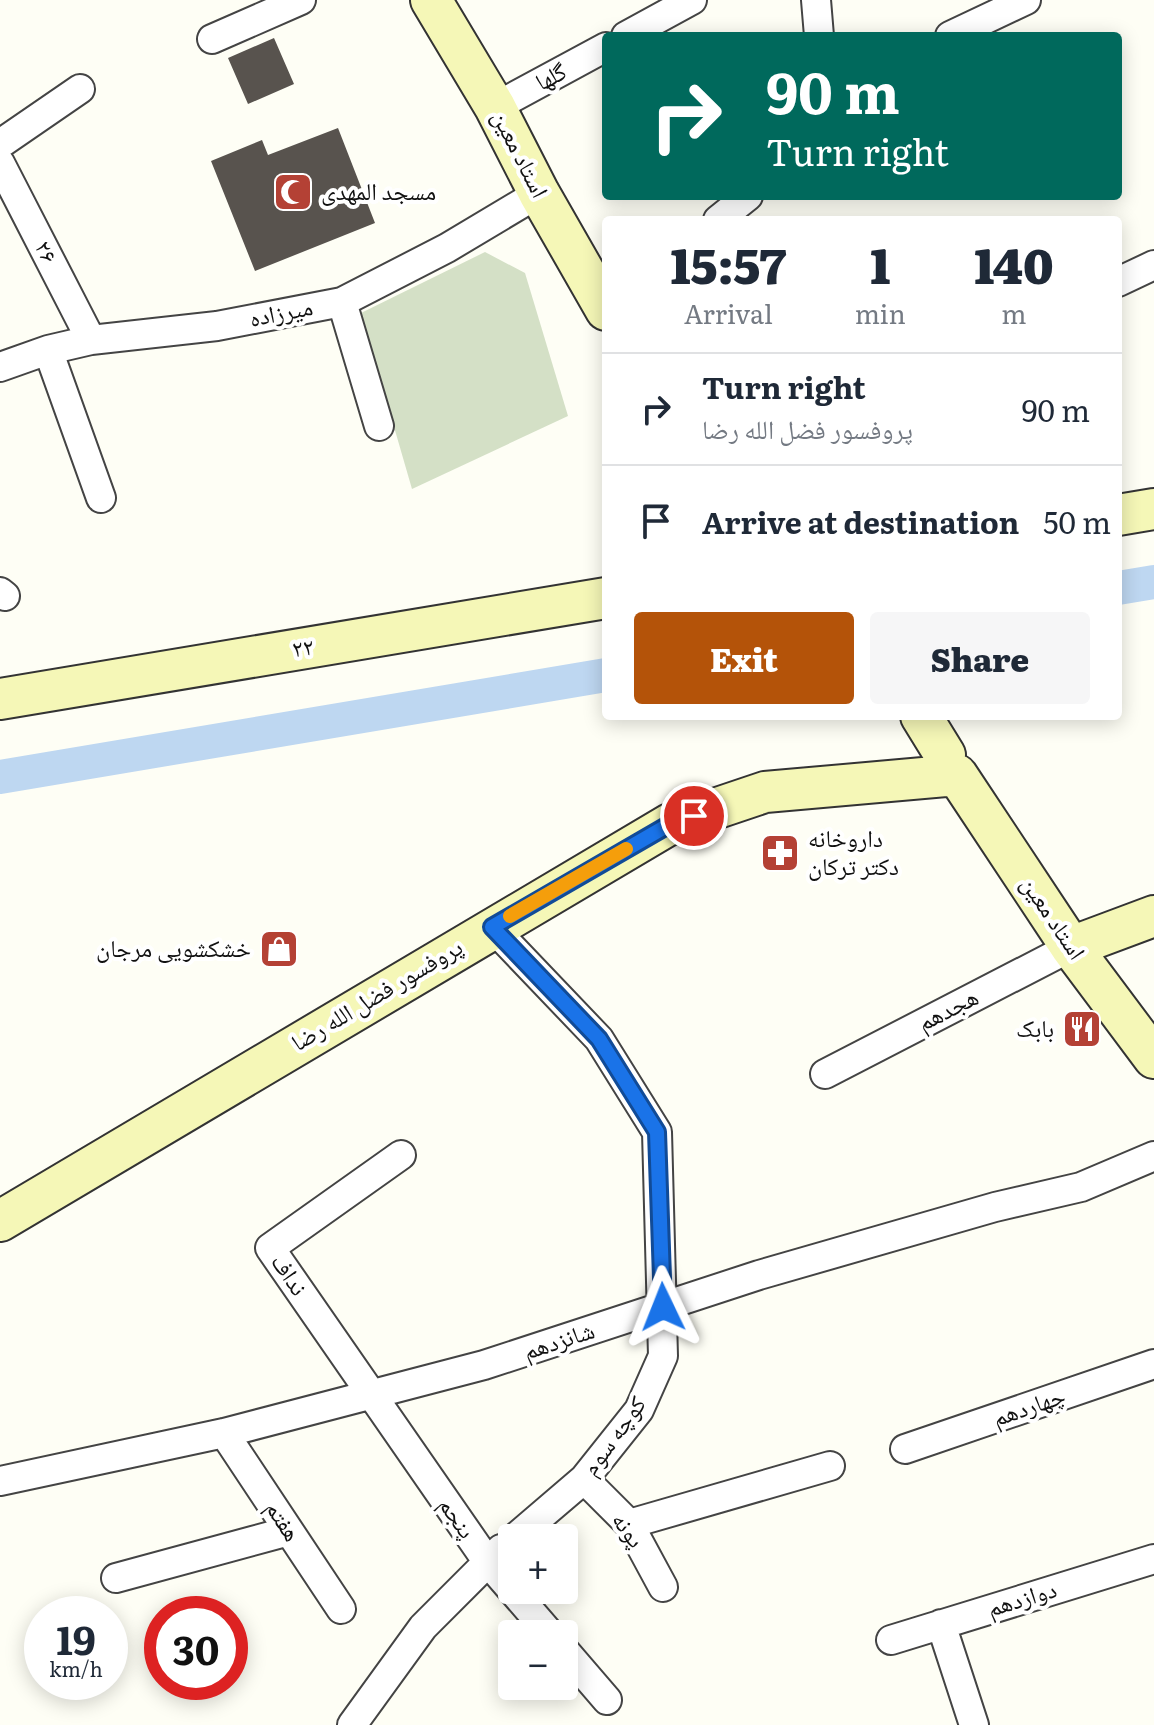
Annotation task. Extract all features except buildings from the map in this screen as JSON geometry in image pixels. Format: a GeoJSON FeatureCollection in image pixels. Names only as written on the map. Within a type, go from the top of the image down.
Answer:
{"type":"FeatureCollection","features":[{"type":"Feature","properties":{"kind":"main road","name":"استاد معین"},"geometry":{"type":"LineString","coordinates":[[431,0],[495,107],[539,193],[602,301]]}},
{"type":"Feature","properties":{"kind":"main road"},"geometry":{"type":"LineString","coordinates":[[1122,514],[1154,509]]}},
{"type":"Feature","properties":{"kind":"main road","name":"۲۲"},"geometry":{"type":"LineString","coordinates":[[0,699],[602,599]]}},
{"type":"Feature","properties":{"kind":"main road","name":"استاد معین"},"geometry":{"type":"LineString","coordinates":[[923,720],[1071,947],[1154,1058]]}},
{"type":"Feature","properties":{"kind":"main road","name":"پروفسور فضل الله رضا"},"geometry":{"type":"LineString","coordinates":[[0,1221],[670,824],[765,792],[951,765]]}},
{"type":"Feature","properties":{"kind":"main road"},"geometry":{"type":"LineString","coordinates":[[1071,947],[1154,916]]}},
{"type":"Feature","properties":{"kind":"street"},"geometry":{"type":"LineString","coordinates":[[212,39],[301,0]]}},
{"type":"Feature","properties":{"kind":"street"},"geometry":{"type":"LineString","coordinates":[[633,32],[692,0]]}},
{"type":"Feature","properties":{"kind":"street"},"geometry":{"type":"LineString","coordinates":[[816,0],[819,32]]}},
{"type":"Feature","properties":{"kind":"street"},"geometry":{"type":"LineString","coordinates":[[958,32],[1026,0]]}},
{"type":"Feature","properties":{"kind":"street","name":"گلها"},"geometry":{"type":"LineString","coordinates":[[495,107],[602,49]]}},
{"type":"Feature","properties":{"kind":"street"},"geometry":{"type":"LineString","coordinates":[[0,144],[80,89]]}},
{"type":"Feature","properties":{"kind":"street","name":"۲۶"},"geometry":{"type":"LineString","coordinates":[[0,163],[91,340]]}},
{"type":"Feature","properties":{"kind":"street","name":"میرزاده"},"geometry":{"type":"LineString","coordinates":[[0,367],[48,350],[91,340],[217,326],[342,302],[447,248],[539,193]]}},
{"type":"Feature","properties":{"kind":"street"},"geometry":{"type":"LineString","coordinates":[[723,216],[743,200]]}},
{"type":"Feature","properties":{"kind":"street"},"geometry":{"type":"LineString","coordinates":[[1122,280],[1154,265]]}},
{"type":"Feature","properties":{"kind":"street"},"geometry":{"type":"LineString","coordinates":[[342,302],[379,426]]}},
{"type":"Feature","properties":{"kind":"street"},"geometry":{"type":"LineString","coordinates":[[48,350],[101,498]]}},
{"type":"Feature","properties":{"kind":"street","name":"کوچه سوم"},"geometry":{"type":"LineString","coordinates":[[492,927],[599,1039],[657,1132],[663,1356],[639,1410],[584,1479],[531,1524]]}},
{"type":"Feature","properties":{"kind":"street","name":"هجدهم"},"geometry":{"type":"LineString","coordinates":[[825,1074],[1071,947]]}},
{"type":"Feature","properties":{"kind":"street","name":"نداف"},"geometry":{"type":"LineString","coordinates":[[371,1396],[270,1248],[401,1155]]}},
{"type":"Feature","properties":{"kind":"street","name":"شانزدهم"},"geometry":{"type":"LineString","coordinates":[[0,1481],[224,1433],[484,1365],[759,1275],[950,1220],[1081,1187],[1154,1156]]}},
{"type":"Feature","properties":{"kind":"street","name":"چهاردهم"},"geometry":{"type":"LineString","coordinates":[[905,1449],[1154,1364]]}},
{"type":"Feature","properties":{"kind":"street","name":"پنجم"},"geometry":{"type":"LineString","coordinates":[[371,1396],[487,1561],[538,1620]]}},
{"type":"Feature","properties":{"kind":"street","name":"هفتم"},"geometry":{"type":"LineString","coordinates":[[224,1433],[341,1609]]}},
{"type":"Feature","properties":{"kind":"street"},"geometry":{"type":"LineString","coordinates":[[629,1524],[830,1466]]}},
{"type":"Feature","properties":{"kind":"street","name":"پونه"},"geometry":{"type":"LineString","coordinates":[[584,1479],[629,1524],[663,1587]]}},
{"type":"Feature","properties":{"kind":"street"},"geometry":{"type":"LineString","coordinates":[[116,1578],[289,1531]]}},
{"type":"Feature","properties":{"kind":"street","name":"کوچه سوم"},"geometry":{"type":"LineString","coordinates":[[352,1725],[423,1627],[498,1552]]}},
{"type":"Feature","properties":{"kind":"street","name":"دوازدهم"},"geometry":{"type":"LineString","coordinates":[[891,1640],[1154,1559]]}},
{"type":"Feature","properties":{"kind":"street"},"geometry":{"type":"LineString","coordinates":[[941,1624],[974,1725]]}},
{"type":"Feature","properties":{"kind":"street"},"geometry":{"type":"LineString","coordinates":[[578,1666],[607,1700]]}},
{"type":"Feature","properties":{"kind":"green space"},"geometry":{"type":"Polygon","coordinates":[[[485,252],[525,273],[568,416],[412,489],[361,313],[485,252]]]}},
{"type":"Feature","properties":{"kind":"waterway"},"geometry":{"type":"LineString","coordinates":[[1122,587],[1154,582]]}},
{"type":"Feature","properties":{"kind":"waterway"},"geometry":{"type":"LineString","coordinates":[[0,777],[602,676]]}},
{"type":"Feature","properties":{"kind":"slow traffic"},"geometry":{"type":"LineString","coordinates":[[510,916],[626,849]]}},
{"type":"Feature","properties":{"kind":"place","name":"مسجد المهدی"},"geometry":{"type":"Point","coordinates":[293,192]}},
{"type":"Feature","properties":{"kind":"place","name":"داروخانه دکتر ترکان"},"geometry":{"type":"Point","coordinates":[780,853]}},
{"type":"Feature","properties":{"kind":"place","name":"خشکشویی مرجان"},"geometry":{"type":"Point","coordinates":[279,949]}},
{"type":"Feature","properties":{"kind":"place","name":"بابک"},"geometry":{"type":"Point","coordinates":[1082,1029]}},
{"type":"Feature","properties":{"kind":"route"},"geometry":{"type":"LineString","coordinates":[[663,1307],[657,1132],[599,1039],[492,927],[670,824],[694,816]]}}]}
